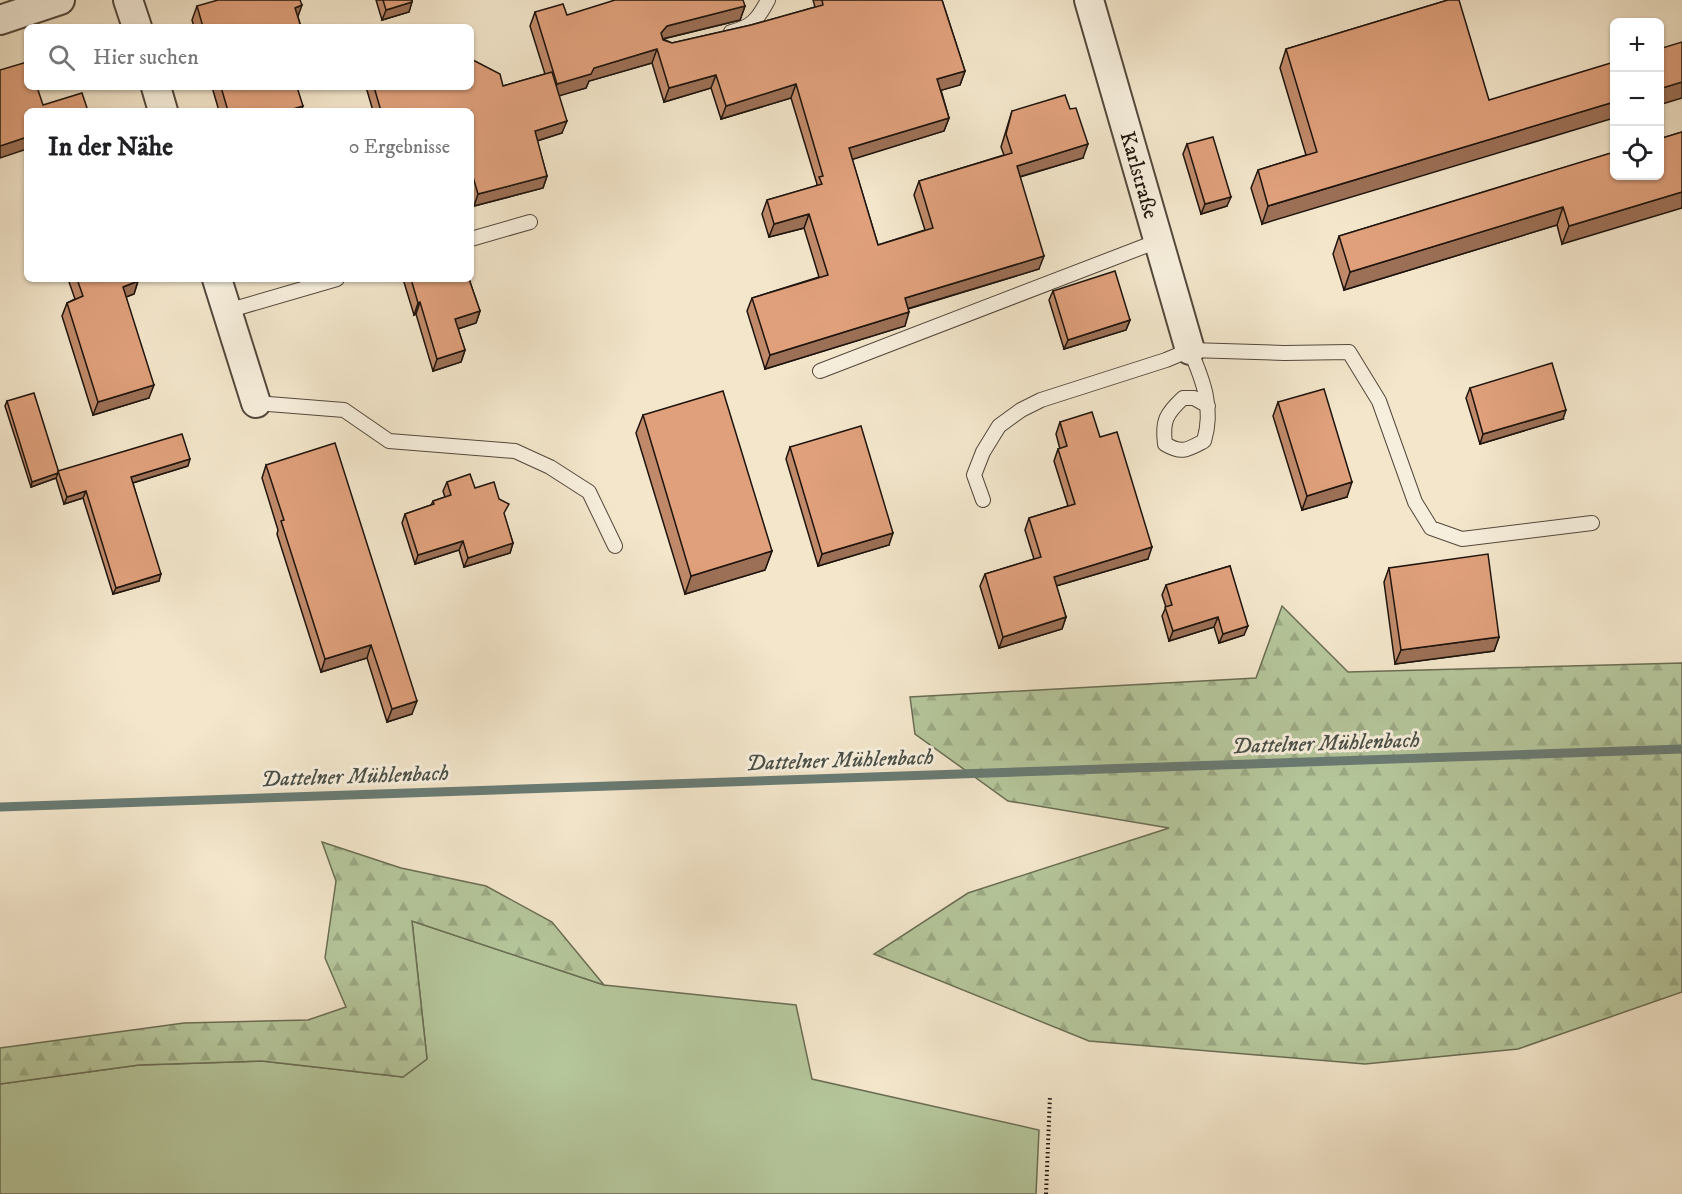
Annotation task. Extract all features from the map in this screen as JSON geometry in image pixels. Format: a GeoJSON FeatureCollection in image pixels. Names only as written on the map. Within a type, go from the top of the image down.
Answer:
{"type":"FeatureCollection","features":[{"type":"Feature","properties":{"kind":"street"},"geometry":{"type":"LineString","coordinates":[[0,20],[60,0]]}},
{"type":"Feature","properties":{"kind":"street"},"geometry":{"type":"LineString","coordinates":[[128,0],[135,24]]}},
{"type":"Feature","properties":{"kind":"street","name":"Karlstraße"},"geometry":{"type":"LineString","coordinates":[[1089,0],[1190,350]]}},
{"type":"Feature","properties":{"kind":"street"},"geometry":{"type":"LineString","coordinates":[[157,90],[162,108]]}},
{"type":"Feature","properties":{"kind":"street"},"geometry":{"type":"LineString","coordinates":[[218,282],[256,403]]}},
{"type":"Feature","properties":{"kind":"lane"},"geometry":{"type":"LineString","coordinates":[[720,34],[743,29],[759,18],[768,0]]}},
{"type":"Feature","properties":{"kind":"lane"},"geometry":{"type":"LineString","coordinates":[[474,238],[530,222]]}},
{"type":"Feature","properties":{"kind":"lane"},"geometry":{"type":"LineString","coordinates":[[820,371],[1046,282],[1158,241]]}},
{"type":"Feature","properties":{"kind":"lane"},"geometry":{"type":"LineString","coordinates":[[227,311],[327,282]]}},
{"type":"Feature","properties":{"kind":"lane"},"geometry":{"type":"LineString","coordinates":[[1190,350],[1202,378],[1208,406]]}},
{"type":"Feature","properties":{"kind":"lane"},"geometry":{"type":"LineString","coordinates":[[982,500],[974,475],[982,452],[999,426],[1041,400],[1166,360],[1190,350],[1284,353],[1349,352],[1379,401],[1415,502],[1431,528],[1462,539],[1592,523]]}},
{"type":"Feature","properties":{"kind":"lane"},"geometry":{"type":"LineString","coordinates":[[256,403],[344,410],[389,441],[515,451],[550,467],[589,492],[615,546]]}},
{"type":"Feature","properties":{"kind":"path"},"geometry":{"type":"LineString","coordinates":[[1047,1194],[1050,1096]]}},
{"type":"Feature","properties":{"kind":"green space"},"geometry":{"type":"Polygon","coordinates":[[[1282,606],[1348,672],[1682,663],[1682,992],[1518,1049],[1365,1064],[1089,1041],[874,954],[968,893],[1169,828],[1008,801],[915,734],[910,697],[1256,678],[1282,606]]]}},
{"type":"Feature","properties":{"kind":"green space"},"geometry":{"type":"Polygon","coordinates":[[[322,842],[401,868],[486,886],[552,922],[604,985],[412,921],[427,1059],[403,1077],[262,1061],[139,1065],[0,1084],[0,1048],[184,1023],[308,1020],[346,1007],[325,958],[336,881],[322,842]]]}},
{"type":"Feature","properties":{"kind":"green space"},"geometry":{"type":"Polygon","coordinates":[[[412,921],[604,985],[796,1005],[812,1079],[1039,1130],[1036,1194],[0,1194],[0,1084],[139,1065],[262,1061],[403,1077],[427,1059],[412,921]]]}},
{"type":"Feature","properties":{"kind":"building"},"geometry":{"type":"Polygon","coordinates":[[[218,0],[300,0],[302,5],[295,8],[300,24],[202,24],[197,6],[218,0]]]}},
{"type":"Feature","properties":{"kind":"building"},"geometry":{"type":"Polygon","coordinates":[[[383,0],[412,0],[412,2],[386,10],[383,0]]]}},
{"type":"Feature","properties":{"kind":"building"},"geometry":{"type":"Polygon","coordinates":[[[615,0],[743,0],[745,6],[667,26],[661,33],[663,40],[672,43],[751,25],[823,5],[822,0],[942,0],[965,71],[937,79],[949,118],[849,148],[878,245],[933,228],[919,181],[1012,153],[1006,134],[1012,111],[1065,95],[1070,109],[1076,108],[1088,144],[1017,166],[1044,256],[905,298],[909,312],[770,355],[752,298],[828,275],[809,214],[774,224],[767,200],[822,184],[819,177],[823,176],[796,84],[726,106],[716,75],[669,88],[657,49],[594,68],[591,74],[557,84],[535,12],[563,4],[567,15],[615,0]]]}},
{"type":"Feature","properties":{"kind":"building"},"geometry":{"type":"Polygon","coordinates":[[[1448,0],[1459,0],[1489,100],[1610,63],[1610,103],[1268,206],[1258,170],[1317,152],[1286,49],[1448,0]]]}},
{"type":"Feature","properties":{"kind":"building"},"geometry":{"type":"Polygon","coordinates":[[[1682,42],[1682,82],[1664,87],[1664,72],[1664,47],[1682,42]]]}},
{"type":"Feature","properties":{"kind":"building"},"geometry":{"type":"Polygon","coordinates":[[[474,61],[500,74],[503,86],[552,72],[567,121],[535,131],[547,176],[478,194],[474,180],[474,108],[380,108],[375,90],[474,90],[474,61]]]}},
{"type":"Feature","properties":{"kind":"building"},"geometry":{"type":"Polygon","coordinates":[[[24,63],[24,90],[38,90],[43,105],[82,93],[87,108],[24,108],[24,138],[0,146],[0,70],[24,63]]]}},
{"type":"Feature","properties":{"kind":"building"},"geometry":{"type":"Polygon","coordinates":[[[222,90],[298,90],[303,106],[296,108],[227,108],[222,90]]]}},
{"type":"Feature","properties":{"kind":"building"},"geometry":{"type":"Polygon","coordinates":[[[1682,132],[1682,192],[1569,226],[1563,207],[1350,272],[1339,236],[1610,153],[1610,180],[1664,180],[1664,137],[1682,132]]]}},
{"type":"Feature","properties":{"kind":"building"},"geometry":{"type":"Polygon","coordinates":[[[1213,137],[1231,197],[1205,204],[1187,144],[1213,137]]]}},
{"type":"Feature","properties":{"kind":"building"},"geometry":{"type":"Polygon","coordinates":[[[1115,271],[1130,320],[1068,340],[1053,291],[1115,271]]]}},
{"type":"Feature","properties":{"kind":"building"},"geometry":{"type":"Polygon","coordinates":[[[78,282],[136,282],[123,287],[154,385],[98,402],[67,303],[83,296],[78,282]]]}},
{"type":"Feature","properties":{"kind":"building"},"geometry":{"type":"Polygon","coordinates":[[[412,282],[470,282],[480,311],[455,319],[465,350],[437,359],[420,302],[418,303],[412,282]]]}},
{"type":"Feature","properties":{"kind":"building"},"geometry":{"type":"Polygon","coordinates":[[[1552,363],[1566,410],[1483,434],[1470,388],[1552,363]]]}},
{"type":"Feature","properties":{"kind":"building"},"geometry":{"type":"Polygon","coordinates":[[[1324,389],[1352,482],[1307,496],[1278,402],[1324,389]]]}},
{"type":"Feature","properties":{"kind":"building"},"geometry":{"type":"Polygon","coordinates":[[[723,391],[772,551],[691,576],[643,415],[723,391]]]}},
{"type":"Feature","properties":{"kind":"building"},"geometry":{"type":"Polygon","coordinates":[[[34,393],[59,473],[58,471],[58,473],[32,482],[7,401],[34,393]]]}},
{"type":"Feature","properties":{"kind":"building"},"geometry":{"type":"Polygon","coordinates":[[[1092,412],[1100,437],[1117,432],[1152,547],[1054,577],[1066,617],[1003,637],[985,574],[1041,557],[1029,518],[1075,504],[1058,449],[1067,446],[1060,422],[1092,412]]]}},
{"type":"Feature","properties":{"kind":"building"},"geometry":{"type":"Polygon","coordinates":[[[861,426],[893,533],[822,554],[790,447],[861,426]]]}},
{"type":"Feature","properties":{"kind":"building"},"geometry":{"type":"Polygon","coordinates":[[[182,434],[190,459],[131,477],[161,574],[116,588],[86,491],[67,497],[58,471],[182,434]]]}},
{"type":"Feature","properties":{"kind":"building"},"geometry":{"type":"Polygon","coordinates":[[[335,443],[417,701],[392,709],[371,645],[325,659],[281,521],[284,520],[266,465],[335,443]]]}},
{"type":"Feature","properties":{"kind":"building"},"geometry":{"type":"Polygon","coordinates":[[[470,474],[475,488],[494,482],[499,499],[509,504],[504,513],[513,543],[468,558],[463,541],[418,555],[405,514],[434,504],[433,501],[451,495],[447,482],[470,474]]]}},
{"type":"Feature","properties":{"kind":"building"},"geometry":{"type":"Polygon","coordinates":[[[1488,554],[1499,637],[1401,650],[1389,568],[1488,554]]]}},
{"type":"Feature","properties":{"kind":"building"},"geometry":{"type":"Polygon","coordinates":[[[1230,566],[1248,626],[1223,634],[1218,617],[1173,631],[1165,607],[1172,605],[1166,585],[1230,566]]]}},
{"type":"Feature","properties":{"kind":"waterway","name":"Dattelner Mühlenbach"},"geometry":{"type":"LineString","coordinates":[[0,807],[1682,749]]}}]}
